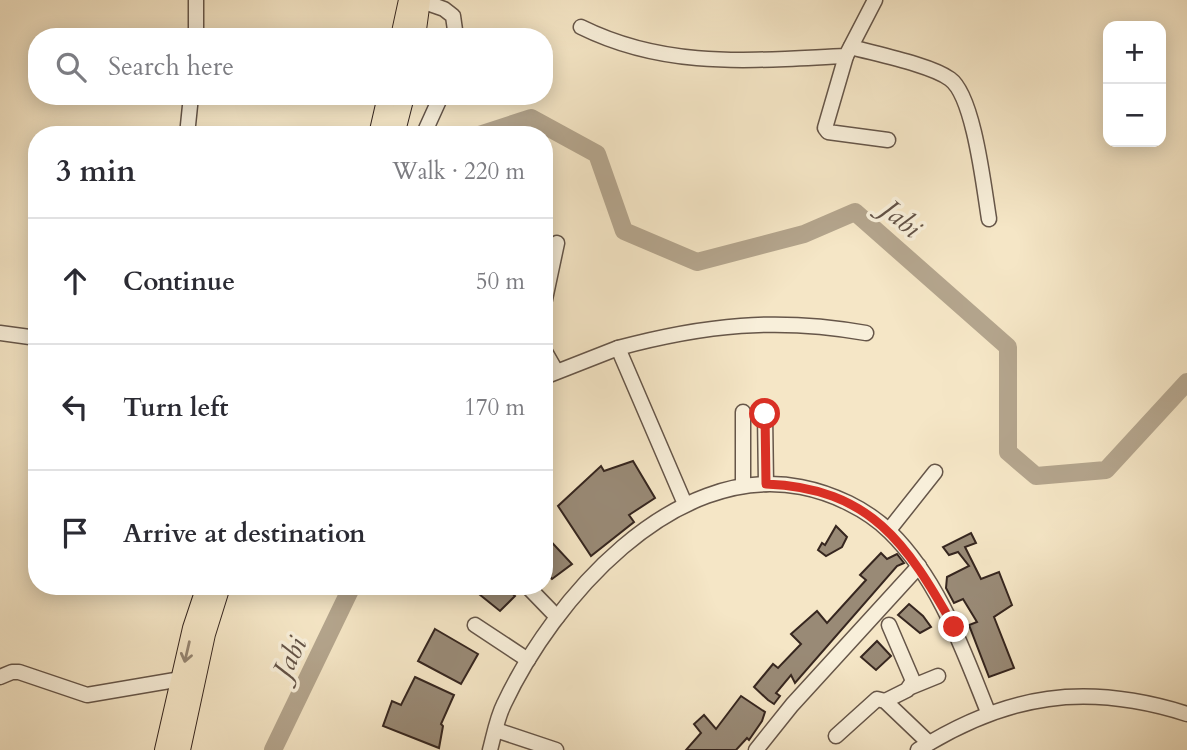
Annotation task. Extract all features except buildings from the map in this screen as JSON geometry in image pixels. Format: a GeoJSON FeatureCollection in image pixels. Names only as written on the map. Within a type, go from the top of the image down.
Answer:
{"type":"FeatureCollection","features":[{"type":"Feature","properties":{"kind":"main road"},"geometry":{"type":"LineString","coordinates":[[404,28],[416,0]]}},
{"type":"Feature","properties":{"kind":"main road"},"geometry":{"type":"LineString","coordinates":[[415,28],[416,0]]}},
{"type":"Feature","properties":{"kind":"main road"},"geometry":{"type":"LineString","coordinates":[[380,126],[385,105]]}},
{"type":"Feature","properties":{"kind":"main road"},"geometry":{"type":"LineString","coordinates":[[398,126],[403,105]]}},
{"type":"Feature","properties":{"kind":"main road"},"geometry":{"type":"LineString","coordinates":[[164,750],[204,595]]}},
{"type":"Feature","properties":{"kind":"main road"},"geometry":{"type":"LineString","coordinates":[[181,750],[206,634],[218,595]]}},
{"type":"Feature","properties":{"kind":"street"},"geometry":{"type":"LineString","coordinates":[[195,0],[196,28]]}},
{"type":"Feature","properties":{"kind":"street"},"geometry":{"type":"LineString","coordinates":[[416,0],[444,9],[453,16],[457,28]]}},
{"type":"Feature","properties":{"kind":"street"},"geometry":{"type":"LineString","coordinates":[[874,0],[849,51],[825,128],[828,132],[888,140]]}},
{"type":"Feature","properties":{"kind":"street"},"geometry":{"type":"LineString","coordinates":[[581,27],[615,44],[660,54],[733,60],[849,51],[942,74],[955,83],[971,120],[989,219]]}},
{"type":"Feature","properties":{"kind":"street"},"geometry":{"type":"LineString","coordinates":[[188,126],[190,105]]}},
{"type":"Feature","properties":{"kind":"street"},"geometry":{"type":"LineString","coordinates":[[427,126],[437,105]]}},
{"type":"Feature","properties":{"kind":"street"},"geometry":{"type":"LineString","coordinates":[[553,262],[557,243]]}},
{"type":"Feature","properties":{"kind":"street"},"geometry":{"type":"LineString","coordinates":[[553,373],[618,348],[727,325],[777,323],[866,333]]}},
{"type":"Feature","properties":{"kind":"street"},"geometry":{"type":"LineString","coordinates":[[0,332],[28,337]]}},
{"type":"Feature","properties":{"kind":"street"},"geometry":{"type":"LineString","coordinates":[[618,348],[685,504]]}},
{"type":"Feature","properties":{"kind":"street"},"geometry":{"type":"LineString","coordinates":[[743,412],[743,486]]}},
{"type":"Feature","properties":{"kind":"street"},"geometry":{"type":"LineString","coordinates":[[765,414],[766,484]]}},
{"type":"Feature","properties":{"kind":"street"},"geometry":{"type":"LineString","coordinates":[[889,530],[935,472]]}},
{"type":"Feature","properties":{"kind":"street"},"geometry":{"type":"LineString","coordinates":[[490,750],[502,707],[556,617],[634,540],[685,504],[743,486],[766,484],[817,491],[848,503],[889,530],[919,566],[954,627],[988,712]]}},
{"type":"Feature","properties":{"kind":"street"},"geometry":{"type":"LineString","coordinates":[[756,750],[792,705],[919,566]]}},
{"type":"Feature","properties":{"kind":"street"},"geometry":{"type":"LineString","coordinates":[[535,595],[556,617]]}},
{"type":"Feature","properties":{"kind":"street"},"geometry":{"type":"LineString","coordinates":[[475,625],[528,660]]}},
{"type":"Feature","properties":{"kind":"street"},"geometry":{"type":"LineString","coordinates":[[889,625],[912,681],[911,687]]}},
{"type":"Feature","properties":{"kind":"street"},"geometry":{"type":"LineString","coordinates":[[0,677],[12,672],[19,673],[86,695],[181,679]]}},
{"type":"Feature","properties":{"kind":"street"},"geometry":{"type":"LineString","coordinates":[[836,736],[872,701],[885,701],[938,676]]}},
{"type":"Feature","properties":{"kind":"street"},"geometry":{"type":"LineString","coordinates":[[885,701],[923,747],[957,725],[988,712],[1042,698],[1087,697],[1154,704],[1187,714]]}},
{"type":"Feature","properties":{"kind":"street"},"geometry":{"type":"LineString","coordinates":[[496,730],[556,750]]}},
{"type":"Feature","properties":{"kind":"waterway","name":"Jabi"},"geometry":{"type":"LineString","coordinates":[[507,126],[531,118],[546,126]]}},
{"type":"Feature","properties":{"kind":"waterway","name":"Jabi"},"geometry":{"type":"LineString","coordinates":[[553,130],[597,154],[624,231],[697,262],[804,234],[855,212],[1008,347],[1008,452],[1036,476],[1106,470],[1187,382]]}},
{"type":"Feature","properties":{"kind":"waterway","name":"Jabi"},"geometry":{"type":"LineString","coordinates":[[273,750],[348,595]]}},
{"type":"Feature","properties":{"kind":"route"},"geometry":{"type":"LineString","coordinates":[[765,414],[766,484],[817,491],[848,503],[889,530],[919,566],[954,627]]}}]}
